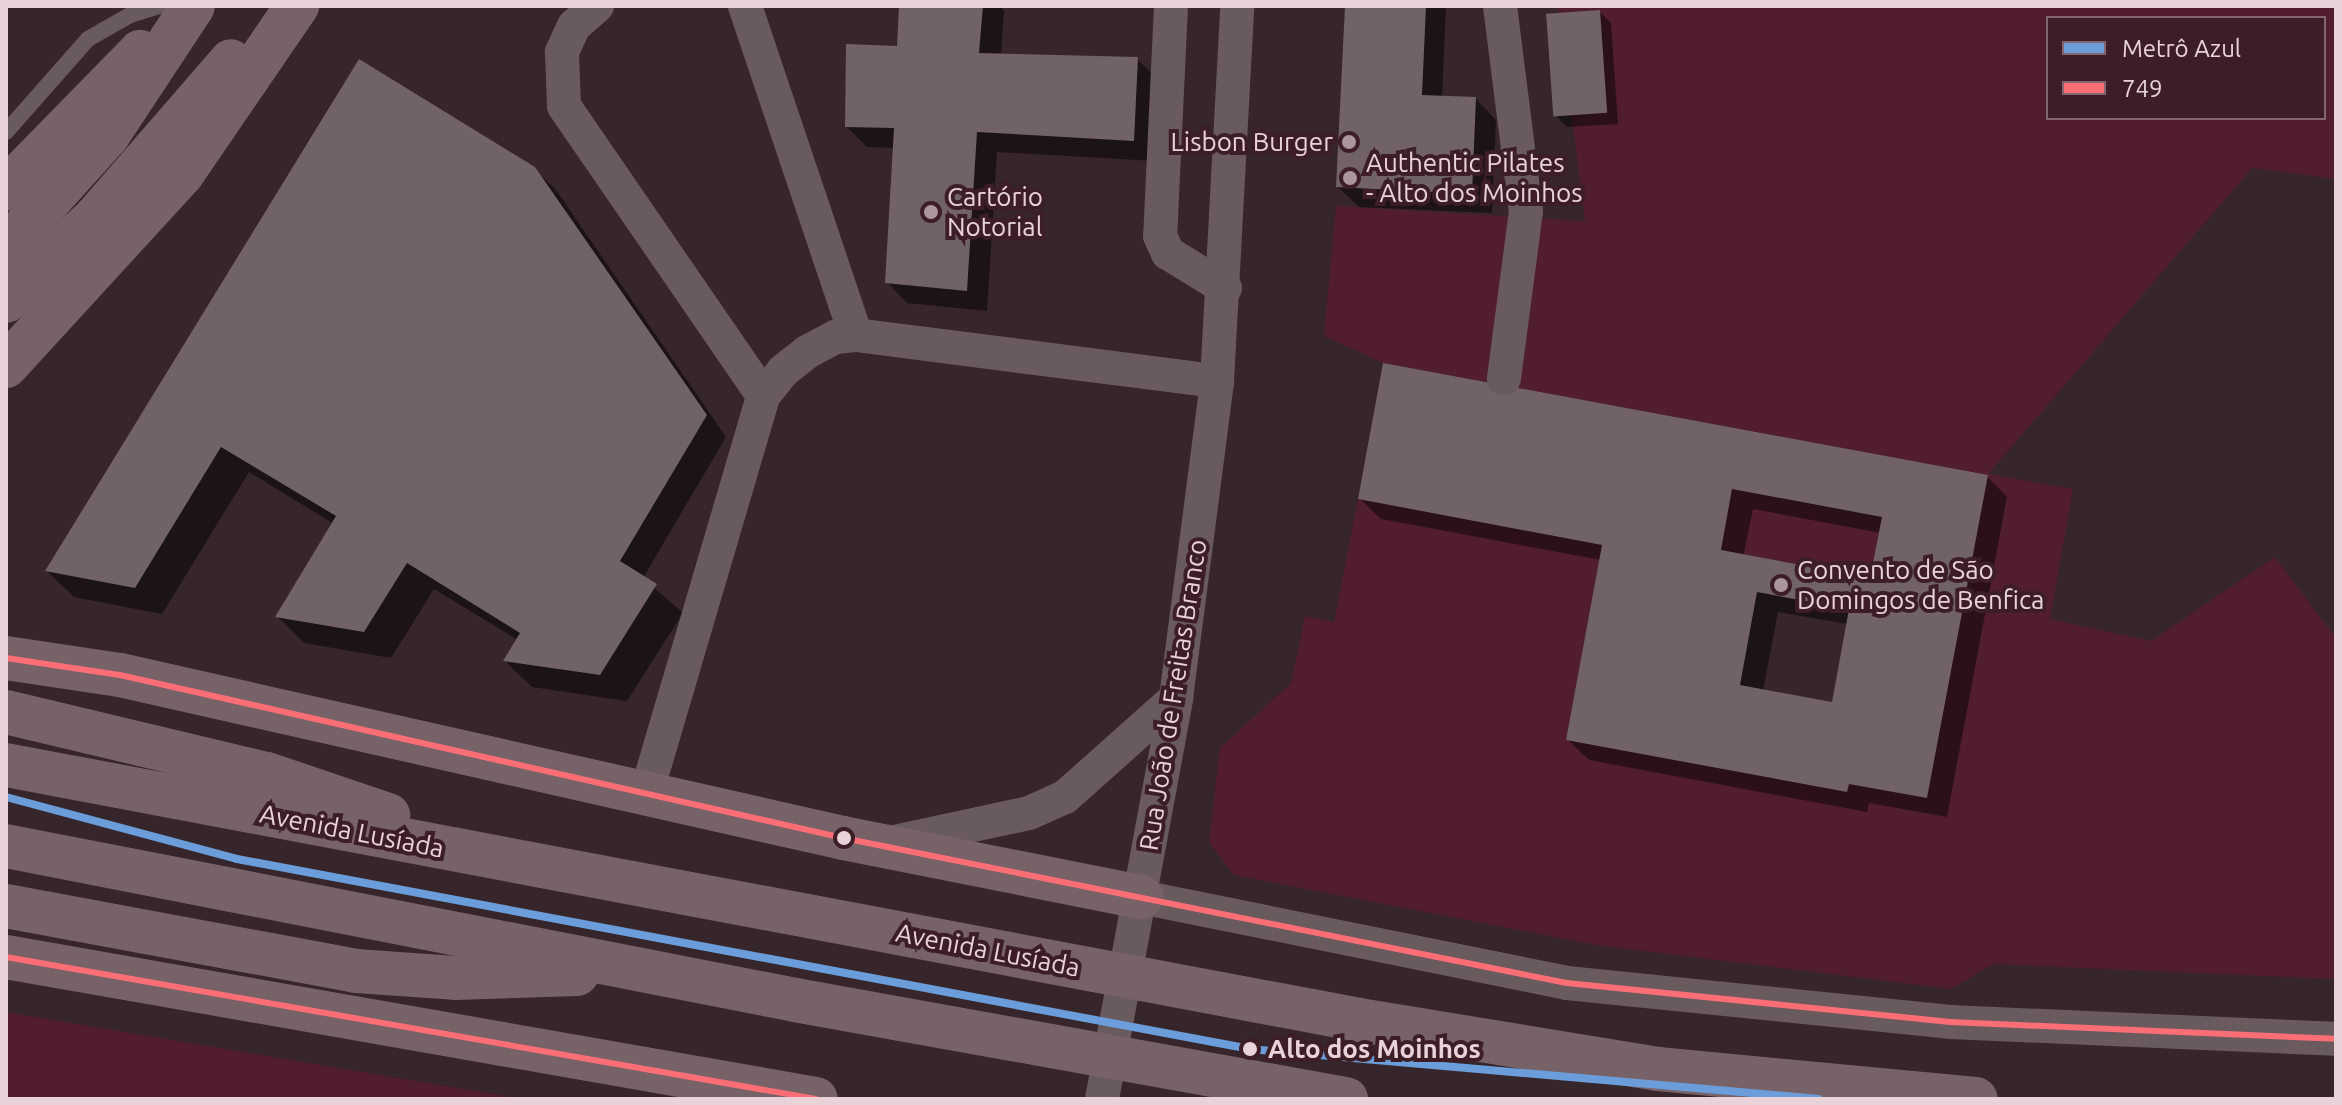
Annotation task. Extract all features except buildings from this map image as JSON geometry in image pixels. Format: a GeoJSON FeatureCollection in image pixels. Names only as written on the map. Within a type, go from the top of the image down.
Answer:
{"type":"FeatureCollection","features":[{"type":"Feature","properties":{"kind":"main road"},"geometry":{"type":"LineString","coordinates":[[6,189],[190,6]]}},
{"type":"Feature","properties":{"kind":"main road"},"geometry":{"type":"LineString","coordinates":[[6,248],[108,135],[190,6]]}},
{"type":"Feature","properties":{"kind":"main road"},"geometry":{"type":"LineString","coordinates":[[6,301],[96,217],[279,6]]}},
{"type":"Feature","properties":{"kind":"main road"},"geometry":{"type":"LineString","coordinates":[[6,366],[182,174],[297,6]]}},
{"type":"Feature","properties":{"kind":"main road"},"geometry":{"type":"LineString","coordinates":[[6,631],[120,675]]}},
{"type":"Feature","properties":{"kind":"main road"},"geometry":{"type":"LineString","coordinates":[[6,658],[120,675],[647,791],[876,845],[1141,897]]}},
{"type":"Feature","properties":{"kind":"main road"},"geometry":{"type":"LineString","coordinates":[[6,712],[267,774],[535,865]]}},
{"type":"Feature","properties":{"kind":"main road","name":"Avenida Lusíada"},"geometry":{"type":"LineString","coordinates":[[6,765],[1422,1030],[1658,1069],[1976,1099]]}},
{"type":"Feature","properties":{"kind":"main road"},"geometry":{"type":"LineString","coordinates":[[6,846],[795,1000],[1346,1099]]}},
{"type":"Feature","properties":{"kind":"main road"},"geometry":{"type":"LineString","coordinates":[[6,906],[298,963],[455,978],[656,971]]}},
{"type":"Feature","properties":{"kind":"main road"},"geometry":{"type":"LineString","coordinates":[[6,957],[816,1099]]}},
{"type":"Feature","properties":{"kind":"street"},"geometry":{"type":"LineString","coordinates":[[597,6],[574,26],[562,52],[564,106],[763,396]]}},
{"type":"Feature","properties":{"kind":"street"},"geometry":{"type":"LineString","coordinates":[[745,6],[856,335]]}},
{"type":"Feature","properties":{"kind":"street"},"geometry":{"type":"LineString","coordinates":[[1171,6],[1160,236],[1168,253],[1225,288]]}},
{"type":"Feature","properties":{"kind":"street","name":"Rua João de Freitas Branco"},"geometry":{"type":"LineString","coordinates":[[1102,1099],[1176,698],[1217,381],[1225,288],[1237,6]]}},
{"type":"Feature","properties":{"kind":"street"},"geometry":{"type":"LineString","coordinates":[[1500,6],[1526,211],[1504,379]]}},
{"type":"Feature","properties":{"kind":"street"},"geometry":{"type":"LineString","coordinates":[[647,791],[763,396],[783,371],[807,352],[835,337],[856,335],[1217,381]]}},
{"type":"Feature","properties":{"kind":"street"},"geometry":{"type":"LineString","coordinates":[[876,845],[1029,813],[1065,797],[1176,698]]}},
{"type":"Feature","properties":{"kind":"street"},"geometry":{"type":"LineString","coordinates":[[1141,897],[1567,983],[1950,1022],[2336,1039]]}},
{"type":"Feature","properties":{"kind":"lane"},"geometry":{"type":"LineString","coordinates":[[6,132],[88,39],[130,15],[160,6]]}},
{"type":"Feature","properties":{"kind":"shaded area"},"geometry":{"type":"Polygon","coordinates":[[[1558,6],[2336,6],[2336,179],[2252,168],[1988,474],[2073,489],[2050,619],[2151,641],[2275,557],[2336,638],[2336,979],[1993,964],[1951,989],[1596,945],[1234,875],[1209,842],[1220,748],[1291,683],[1305,616],[1334,622],[1358,499],[1602,545],[1566,740],[1846,792],[1849,784],[1927,797],[1987,475],[1383,363],[1324,336],[1336,206],[1585,221],[1558,6]]]}},
{"type":"Feature","properties":{"kind":"shaded area"},"geometry":{"type":"Polygon","coordinates":[[[1732,489],[1882,518],[1870,579],[1720,550],[1732,489]]]}},
{"type":"Feature","properties":{"kind":"shaded area"},"geometry":{"type":"Polygon","coordinates":[[[6,1012],[523,1099],[6,1099],[6,1012]]]}},
{"type":"Feature","properties":{"kind":"metro line","name":"Azul"},"geometry":{"type":"LineString","coordinates":[[6,797],[237,859],[1250,1049],[1819,1099]]}},
{"type":"Feature","properties":{"kind":"transit line","name":"749"},"geometry":{"type":"LineString","coordinates":[[6,658],[120,675],[843,838],[1567,983],[1950,1022],[2336,1039]]}},
{"type":"Feature","properties":{"kind":"transit line","name":"749"},"geometry":{"type":"LineString","coordinates":[[6,957],[816,1099]]}},
{"type":"Feature","properties":{"kind":"place","name":"Lisbon Burger"},"geometry":{"type":"Point","coordinates":[1349,142]}},
{"type":"Feature","properties":{"kind":"place","name":"Authentic Pilates - Alto dos Moinhos"},"geometry":{"type":"Point","coordinates":[1350,178]}},
{"type":"Feature","properties":{"kind":"place","name":"Cartório Notorial"},"geometry":{"type":"Point","coordinates":[931,212]}},
{"type":"Feature","properties":{"kind":"place","name":"Convento de São Domingos de Benfica"},"geometry":{"type":"Point","coordinates":[1781,585]}},
{"type":"Feature","properties":{"kind":"place","name":"Alto dos Moinhos"},"geometry":{"type":"Point","coordinates":[1250,1049]}}]}
